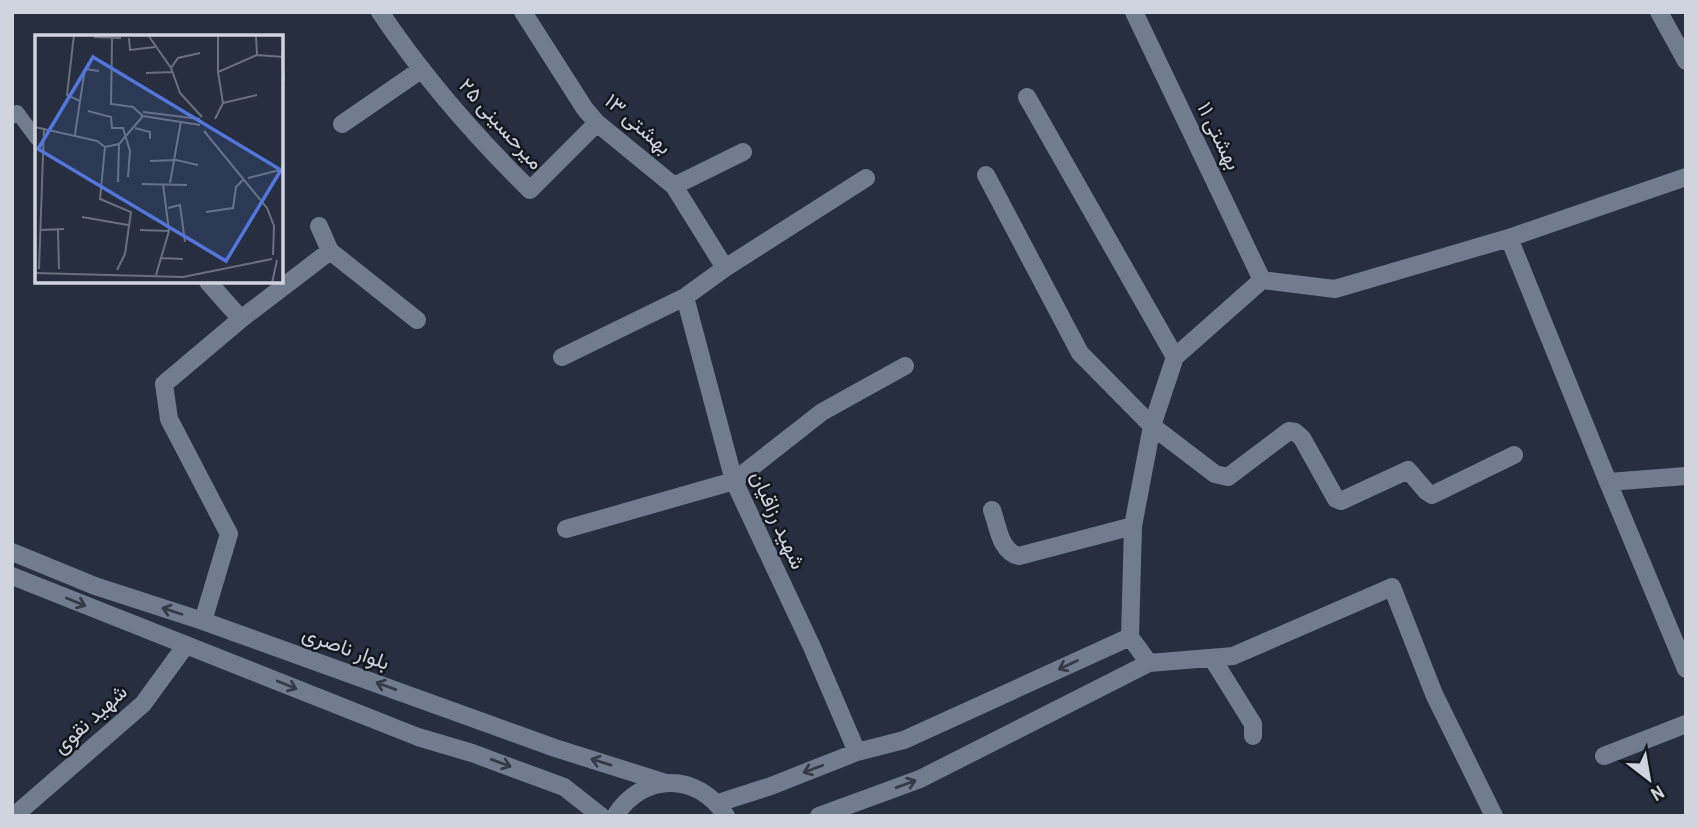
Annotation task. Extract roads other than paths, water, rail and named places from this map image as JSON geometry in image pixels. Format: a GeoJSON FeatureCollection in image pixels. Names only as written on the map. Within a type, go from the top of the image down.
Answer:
{"type":"FeatureCollection","features":[{"type":"Feature","properties":{"kind":"street","name":"میرحسینی ۲۵"},"geometry":{"type":"LineString","coordinates":[[380,12],[422,69],[494,155],[530,190],[597,123]]}},
{"type":"Feature","properties":{"kind":"street","name":"بهشتی ۱۳"},"geometry":{"type":"LineString","coordinates":[[523,12],[597,123],[674,186],[726,268]]}},
{"type":"Feature","properties":{"kind":"street","name":"بهشتی ۱۱"},"geometry":{"type":"LineString","coordinates":[[1134,12],[1262,280]]}},
{"type":"Feature","properties":{"kind":"street"},"geometry":{"type":"LineString","coordinates":[[1659,12],[1686,61]]}},
{"type":"Feature","properties":{"kind":"street"},"geometry":{"type":"LineString","coordinates":[[342,124],[422,69]]}},
{"type":"Feature","properties":{"kind":"street"},"geometry":{"type":"LineString","coordinates":[[1027,97],[1175,357]]}},
{"type":"Feature","properties":{"kind":"street"},"geometry":{"type":"LineString","coordinates":[[674,186],[743,152]]}},
{"type":"Feature","properties":{"kind":"street"},"geometry":{"type":"LineString","coordinates":[[986,175],[1080,354],[1152,426],[1215,474],[1228,477],[1289,431],[1302,438],[1336,499],[1342,501],[1408,470],[1432,495],[1514,455]]}},
{"type":"Feature","properties":{"kind":"street"},"geometry":{"type":"LineString","coordinates":[[1149,663],[1130,637],[1133,526],[1152,426],[1175,357],[1262,280],[1335,289],[1508,237],[1686,177]]}},
{"type":"Feature","properties":{"kind":"street"},"geometry":{"type":"LineString","coordinates":[[562,357],[685,297],[866,178]]}},
{"type":"Feature","properties":{"kind":"street"},"geometry":{"type":"LineString","coordinates":[[319,226],[330,251],[416,320]]}},
{"type":"Feature","properties":{"kind":"street"},"geometry":{"type":"LineString","coordinates":[[1508,237],[1686,669]]}},
{"type":"Feature","properties":{"kind":"street"},"geometry":{"type":"LineString","coordinates":[[210,284],[241,319],[330,251]]}},
{"type":"Feature","properties":{"kind":"street","name":"شهید رزاقیان"},"geometry":{"type":"LineString","coordinates":[[685,297],[734,481],[812,647],[857,752]]}},
{"type":"Feature","properties":{"kind":"street","name":"شهید نقوی"},"geometry":{"type":"LineString","coordinates":[[13,816],[143,704],[203,621],[229,534],[169,419],[164,384],[241,319]]}},
{"type":"Feature","properties":{"kind":"street"},"geometry":{"type":"LineString","coordinates":[[566,529],[734,481],[822,411],[905,366]]}},
{"type":"Feature","properties":{"kind":"street"},"geometry":{"type":"LineString","coordinates":[[1608,482],[1686,476]]}},
{"type":"Feature","properties":{"kind":"street"},"geometry":{"type":"LineString","coordinates":[[992,510],[1005,548],[1019,556],[1133,526]]}},
{"type":"Feature","properties":{"kind":"street","name":"بلوار ناصری"},"geometry":{"type":"LineString","coordinates":[[12,552],[94,586],[203,621],[555,748],[666,783],[694,787],[722,809]]}},
{"type":"Feature","properties":{"kind":"street"},"geometry":{"type":"LineString","coordinates":[[12,576],[418,737],[472,753],[564,787],[601,816]]}},
{"type":"Feature","properties":{"kind":"street"},"geometry":{"type":"LineString","coordinates":[[819,816],[920,779],[1149,663],[1233,656],[1392,587],[1434,694],[1494,816]]}},
{"type":"Feature","properties":{"kind":"street"},"geometry":{"type":"LineString","coordinates":[[722,809],[857,752],[904,740],[1130,637]]}},
{"type":"Feature","properties":{"kind":"street"},"geometry":{"type":"LineString","coordinates":[[1212,657],[1253,724],[1253,736]]}},
{"type":"Feature","properties":{"kind":"street"},"geometry":{"type":"LineString","coordinates":[[1604,757],[1686,724]]}},
{"type":"Feature","properties":{"kind":"street"},"geometry":{"type":"LineString","coordinates":[[615,816],[625,800],[644,788],[666,783]]}},
{"type":"Feature","properties":{"kind":"lane"},"geometry":{"type":"LineString","coordinates":[[12,117],[17,112],[35,136]]}}]}
